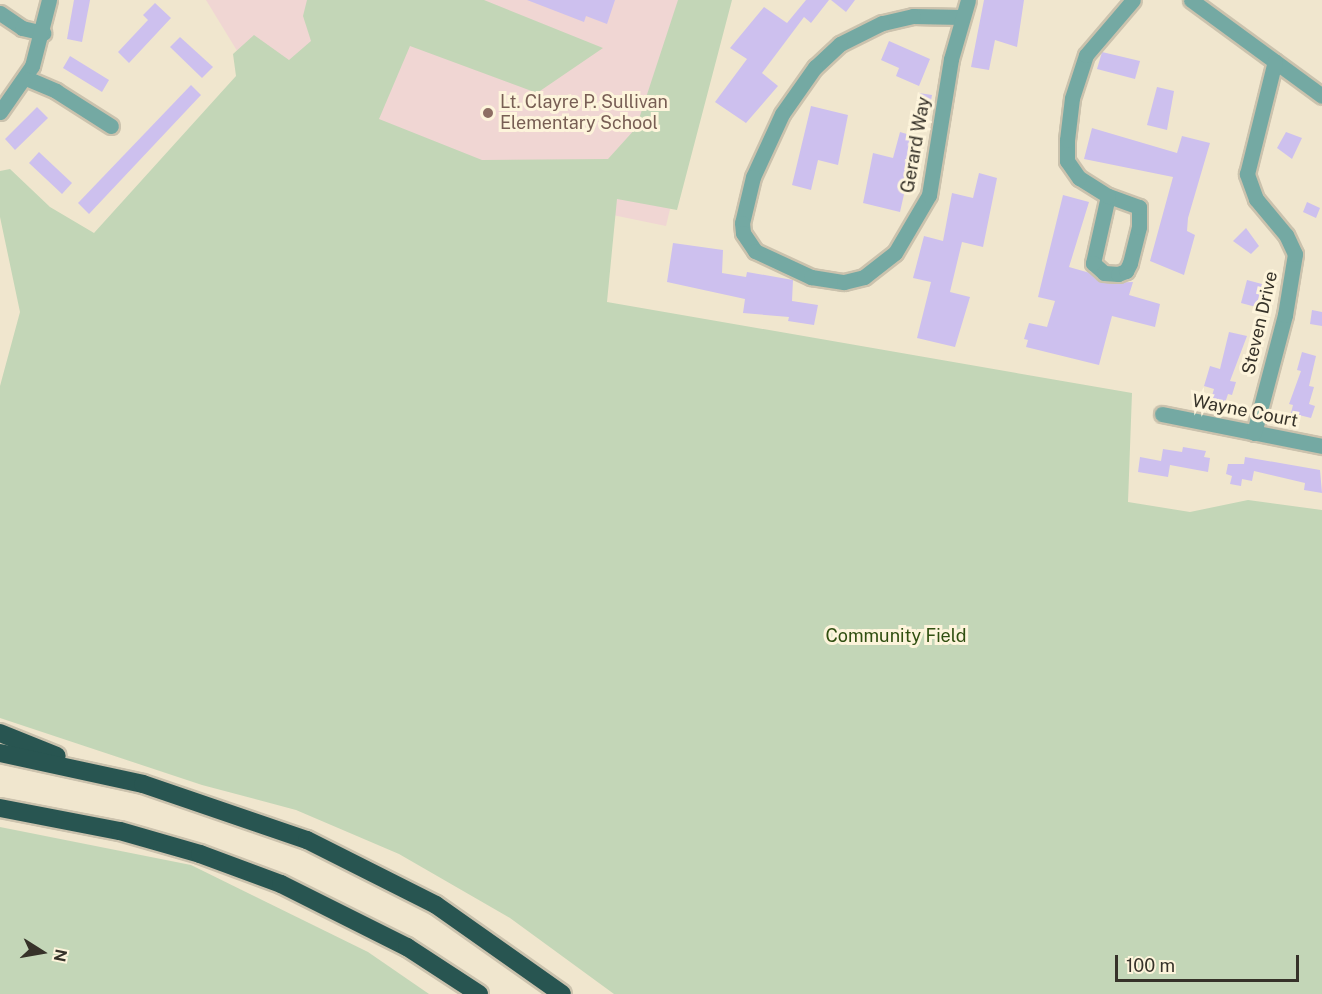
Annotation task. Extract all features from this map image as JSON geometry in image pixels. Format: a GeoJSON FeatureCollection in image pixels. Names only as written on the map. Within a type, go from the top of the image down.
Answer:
{"type":"FeatureCollection","features":[{"type":"Feature","properties":{"kind":"highway"},"geometry":{"type":"LineString","coordinates":[[0,733],[103,774]]}},
{"type":"Feature","properties":{"kind":"highway"},"geometry":{"type":"LineString","coordinates":[[0,753],[103,774],[257,820],[363,866],[436,905],[562,994]]}},
{"type":"Feature","properties":{"kind":"highway"},"geometry":{"type":"LineString","coordinates":[[0,807],[120,831],[177,847],[310,896],[407,947],[479,994]]}},
{"type":"Feature","properties":{"kind":"street"},"geometry":{"type":"LineString","coordinates":[[0,112],[26,78],[43,33],[50,0]]}},
{"type":"Feature","properties":{"kind":"street","name":"Gerard Way"},"geometry":{"type":"LineString","coordinates":[[962,17],[913,16],[882,23],[840,44],[815,67],[782,114],[753,177],[742,223],[743,233],[755,251],[812,277],[844,282],[864,277],[895,253],[929,195],[962,17],[968,0]]}},
{"type":"Feature","properties":{"kind":"street"},"geometry":{"type":"LineString","coordinates":[[1108,196],[1093,263],[1104,273],[1118,274],[1126,272],[1130,263],[1140,211],[1132,203],[1108,196],[1071,170],[1067,155],[1069,115],[1086,55],[1133,0]]}},
{"type":"Feature","properties":{"kind":"street"},"geometry":{"type":"LineString","coordinates":[[1191,0],[1322,96]]}},
{"type":"Feature","properties":{"kind":"street"},"geometry":{"type":"LineString","coordinates":[[0,13],[22,28],[43,33]]}},
{"type":"Feature","properties":{"kind":"street","name":"Steven Drive"},"geometry":{"type":"LineString","coordinates":[[1254,433],[1285,315],[1295,254],[1289,239],[1256,200],[1247,174],[1275,61]]}},
{"type":"Feature","properties":{"kind":"street"},"geometry":{"type":"LineString","coordinates":[[26,78],[56,91],[111,126]]}},
{"type":"Feature","properties":{"kind":"street","name":"Wayne Court"},"geometry":{"type":"LineString","coordinates":[[1162,414],[1322,446]]}},
{"type":"Feature","properties":{"kind":"shaded area","name":"Lt. Clayre P. Sullivan Elementary School"},"geometry":{"type":"Polygon","coordinates":[[[206,0],[720,0],[666,226],[569,206],[250,72],[206,0]]]}},
{"type":"Feature","properties":{"kind":"green space","name":"Community Field"},"geometry":{"type":"Polygon","coordinates":[[[307,0],[484,0],[603,48],[537,93],[410,46],[379,119],[482,160],[608,159],[636,128],[678,0],[732,0],[677,210],[617,199],[607,302],[1132,393],[1128,502],[1190,512],[1248,500],[1322,510],[1322,994],[614,994],[510,918],[399,854],[296,810],[202,785],[0,718],[0,386],[20,312],[0,217],[0,171],[10,169],[50,207],[94,233],[236,76],[233,54],[254,35],[289,60],[311,41],[303,16],[307,0]]]}},
{"type":"Feature","properties":{"kind":"green space"},"geometry":{"type":"Polygon","coordinates":[[[0,827],[191,865],[368,952],[429,994],[0,994],[0,827]]]}},
{"type":"Feature","properties":{"kind":"building"},"geometry":{"type":"Polygon","coordinates":[[[74,0],[90,0],[82,42],[67,39],[74,0]]]}},
{"type":"Feature","properties":{"kind":"building"},"geometry":{"type":"Polygon","coordinates":[[[527,0],[615,0],[607,24],[586,16],[584,22],[527,0]]]}},
{"type":"Feature","properties":{"kind":"building"},"geometry":{"type":"Polygon","coordinates":[[[806,0],[829,0],[811,23],[804,17],[762,73],[778,86],[746,123],[715,102],[747,59],[730,48],[764,7],[787,23],[806,0]]]}},
{"type":"Feature","properties":{"kind":"building"},"geometry":{"type":"Polygon","coordinates":[[[831,0],[855,0],[846,12],[831,0]]]}},
{"type":"Feature","properties":{"kind":"building"},"geometry":{"type":"Polygon","coordinates":[[[984,0],[1024,0],[1017,47],[995,40],[989,70],[971,67],[984,0]]]}},
{"type":"Feature","properties":{"kind":"building"},"geometry":{"type":"Polygon","coordinates":[[[155,3],[171,18],[129,63],[118,52],[148,20],[143,15],[155,3]]]}},
{"type":"Feature","properties":{"kind":"building"},"geometry":{"type":"Polygon","coordinates":[[[180,37],[213,67],[202,78],[170,47],[180,37]]]}},
{"type":"Feature","properties":{"kind":"building"},"geometry":{"type":"Polygon","coordinates":[[[889,41],[930,59],[919,86],[896,76],[899,68],[881,60],[889,41]]]}},
{"type":"Feature","properties":{"kind":"building"},"geometry":{"type":"Polygon","coordinates":[[[1102,52],[1140,61],[1135,79],[1097,69],[1102,52]]]}},
{"type":"Feature","properties":{"kind":"building"},"geometry":{"type":"Polygon","coordinates":[[[70,56],[109,80],[102,92],[63,68],[70,56]]]}},
{"type":"Feature","properties":{"kind":"building"},"geometry":{"type":"Polygon","coordinates":[[[191,85],[201,95],[89,214],[78,203],[191,85]]]}},
{"type":"Feature","properties":{"kind":"building"},"geometry":{"type":"Polygon","coordinates":[[[1157,87],[1174,91],[1167,130],[1147,125],[1157,87]]]}},
{"type":"Feature","properties":{"kind":"building"},"geometry":{"type":"Polygon","coordinates":[[[919,93],[932,95],[930,106],[917,104],[919,93]]]}},
{"type":"Feature","properties":{"kind":"building"},"geometry":{"type":"Polygon","coordinates":[[[811,106],[848,115],[838,165],[818,160],[811,190],[792,185],[811,106]]]}},
{"type":"Feature","properties":{"kind":"building"},"geometry":{"type":"Polygon","coordinates":[[[37,107],[48,118],[15,150],[5,139],[37,107]]]}},
{"type":"Feature","properties":{"kind":"building"},"geometry":{"type":"Polygon","coordinates":[[[1092,128],[1177,153],[1182,136],[1210,143],[1188,218],[1187,231],[1195,235],[1184,275],[1150,261],[1173,177],[1084,159],[1092,128]]]}},
{"type":"Feature","properties":{"kind":"building"},"geometry":{"type":"Polygon","coordinates":[[[900,132],[917,137],[900,212],[863,203],[873,153],[893,158],[900,132]]]}},
{"type":"Feature","properties":{"kind":"building"},"geometry":{"type":"Polygon","coordinates":[[[1286,132],[1302,138],[1292,159],[1277,148],[1286,132]]]}},
{"type":"Feature","properties":{"kind":"building"},"geometry":{"type":"Polygon","coordinates":[[[39,152],[72,183],[62,194],[29,163],[39,152]]]}},
{"type":"Feature","properties":{"kind":"building"},"geometry":{"type":"Polygon","coordinates":[[[979,173],[997,178],[983,247],[962,242],[950,292],[970,297],[955,347],[917,338],[931,282],[913,278],[924,236],[943,241],[952,193],[973,198],[979,173]]]}},
{"type":"Feature","properties":{"kind":"building"},"geometry":{"type":"Polygon","coordinates":[[[1063,195],[1089,202],[1069,267],[1090,273],[1103,283],[1133,282],[1129,295],[1160,304],[1155,327],[1112,316],[1099,365],[1026,347],[1028,340],[1024,339],[1029,323],[1047,327],[1055,301],[1038,297],[1063,195]]]}},
{"type":"Feature","properties":{"kind":"building"},"geometry":{"type":"Polygon","coordinates":[[[1307,202],[1320,208],[1316,218],[1303,212],[1307,202]]]}},
{"type":"Feature","properties":{"kind":"building"},"geometry":{"type":"Polygon","coordinates":[[[1246,228],[1259,246],[1251,254],[1233,241],[1246,228]]]}},
{"type":"Feature","properties":{"kind":"building"},"geometry":{"type":"Polygon","coordinates":[[[673,243],[723,250],[722,273],[746,277],[747,272],[793,280],[792,301],[818,305],[814,325],[788,321],[789,317],[743,313],[745,299],[667,282],[673,243]]]}},
{"type":"Feature","properties":{"kind":"building"},"geometry":{"type":"Polygon","coordinates":[[[1247,280],[1262,284],[1256,307],[1241,303],[1247,280]]]}},
{"type":"Feature","properties":{"kind":"building"},"geometry":{"type":"Polygon","coordinates":[[[1312,310],[1322,312],[1322,326],[1310,324],[1312,310]]]}},
{"type":"Feature","properties":{"kind":"building"},"geometry":{"type":"Polygon","coordinates":[[[1229,332],[1247,336],[1230,381],[1236,382],[1232,395],[1228,394],[1225,403],[1211,399],[1214,389],[1204,386],[1210,366],[1220,369],[1229,332]]]}},
{"type":"Feature","properties":{"kind":"building"},"geometry":{"type":"Polygon","coordinates":[[[1302,352],[1316,356],[1309,386],[1314,387],[1309,404],[1315,406],[1311,418],[1291,413],[1293,405],[1289,404],[1301,371],[1297,370],[1302,352]]]}},
{"type":"Feature","properties":{"kind":"building"},"geometry":{"type":"Polygon","coordinates":[[[1183,447],[1206,451],[1204,457],[1210,458],[1208,472],[1170,465],[1168,477],[1138,472],[1140,457],[1161,461],[1163,449],[1182,452],[1183,447]]]}},
{"type":"Feature","properties":{"kind":"building"},"geometry":{"type":"Polygon","coordinates":[[[1245,457],[1320,470],[1322,493],[1304,490],[1305,483],[1254,471],[1252,481],[1242,479],[1241,486],[1230,484],[1232,476],[1226,474],[1228,464],[1244,464],[1245,457]]]}},
{"type":"Feature","properties":{"kind":"place","name":"Lt. Clayre P. Sullivan Elementary School"},"geometry":{"type":"Point","coordinates":[488,113]}}]}
